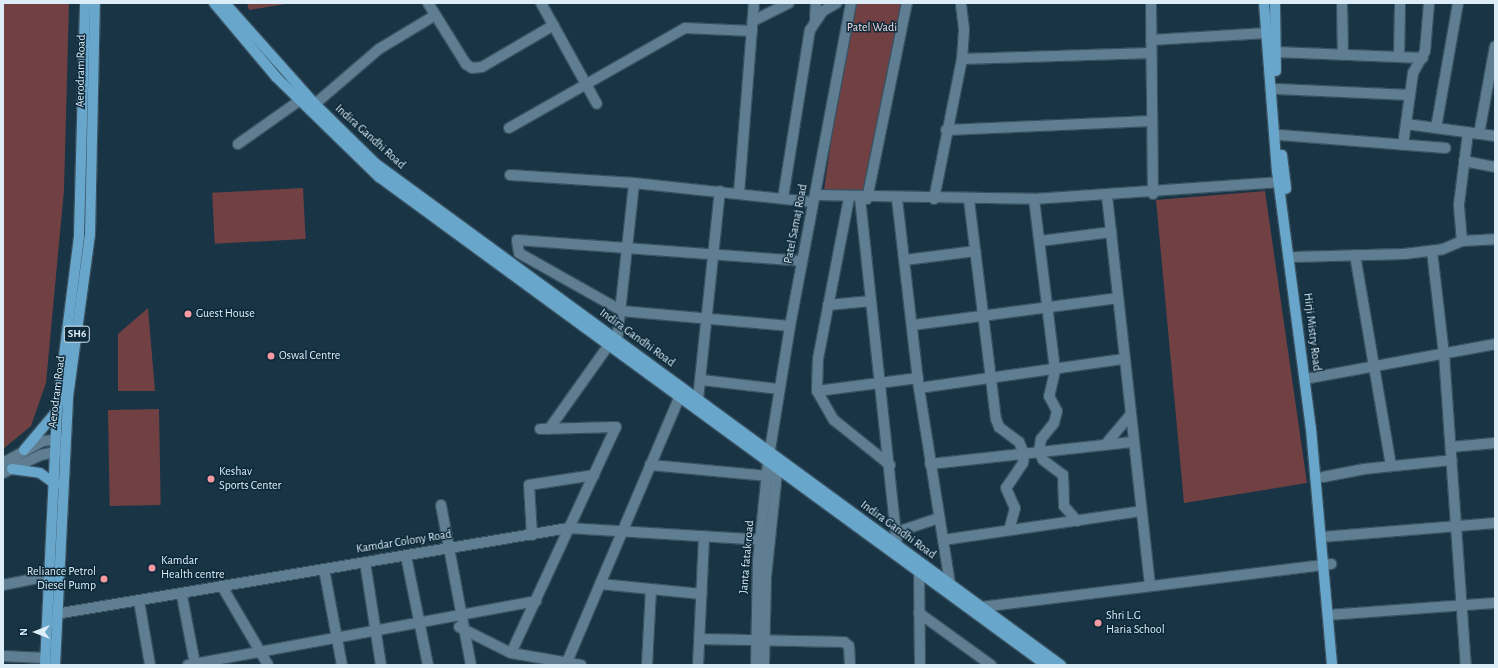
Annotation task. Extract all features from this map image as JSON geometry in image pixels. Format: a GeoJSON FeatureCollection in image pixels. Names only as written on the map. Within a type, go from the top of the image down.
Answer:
{"type":"FeatureCollection","features":[{"type":"Feature","properties":{"kind":"main road","name":"Aerodram Road"},"geometry":{"type":"LineString","coordinates":[[45,661],[52,615],[60,451],[57,411],[78,236],[85,3]]}},
{"type":"Feature","properties":{"kind":"main road","name":"Aerodram Road"},"geometry":{"type":"LineString","coordinates":[[60,440],[90,235],[95,3]]}},
{"type":"Feature","properties":{"kind":"main road","name":"Indira Gandhi Road"},"geometry":{"type":"LineString","coordinates":[[214,3],[299,101],[379,177],[777,469],[897,551],[950,584],[979,611],[1046,665]]}},
{"type":"Feature","properties":{"kind":"main road","name":"Indira Gandhi Road"},"geometry":{"type":"LineString","coordinates":[[225,3],[315,104],[375,163],[778,458],[952,596],[979,611],[1061,665]]}},
{"type":"Feature","properties":{"kind":"main road","name":"Hirji Mistry Road"},"geometry":{"type":"LineString","coordinates":[[1264,3],[1282,183],[1308,379],[1323,476],[1331,614],[1332,665]]}},
{"type":"Feature","properties":{"kind":"main road","name":"Hirji Mistry Road"},"geometry":{"type":"LineString","coordinates":[[1275,3],[1277,89],[1282,183],[1294,257],[1326,537]]}},
{"type":"Feature","properties":{"kind":"main road"},"geometry":{"type":"LineString","coordinates":[[24,450],[57,411]]}},
{"type":"Feature","properties":{"kind":"main road","name":"Aerodram Road"},"geometry":{"type":"LineString","coordinates":[[55,665],[49,576],[55,484],[60,451]]}},
{"type":"Feature","properties":{"kind":"main road"},"geometry":{"type":"LineString","coordinates":[[8,471],[40,473],[55,484]]}},
{"type":"Feature","properties":{"kind":"main road"},"geometry":{"type":"LineString","coordinates":[[950,584],[952,596]]}},
{"type":"Feature","properties":{"kind":"main road","name":"Hirji Mistry Road"},"geometry":{"type":"LineString","coordinates":[[1331,614],[1338,665]]}},
{"type":"Feature","properties":{"kind":"street"},"geometry":{"type":"LineString","coordinates":[[428,3],[434,16],[466,64],[472,68],[482,67],[554,25]]}},
{"type":"Feature","properties":{"kind":"street"},"geometry":{"type":"LineString","coordinates":[[541,3],[597,104]]}},
{"type":"Feature","properties":{"kind":"street"},"geometry":{"type":"LineString","coordinates":[[739,193],[754,3]]}},
{"type":"Feature","properties":{"kind":"street"},"geometry":{"type":"LineString","coordinates":[[509,128],[685,28],[752,26],[789,3]]}},
{"type":"Feature","properties":{"kind":"street"},"geometry":{"type":"LineString","coordinates":[[783,198],[815,20],[816,3]]}},
{"type":"Feature","properties":{"kind":"street"},"geometry":{"type":"LineString","coordinates":[[815,20],[838,3]]}},
{"type":"Feature","properties":{"kind":"street","name":"Patel Samaj Road"},"geometry":{"type":"LineString","coordinates":[[770,452],[790,326],[851,3]]}},
{"type":"Feature","properties":{"kind":"street"},"geometry":{"type":"LineString","coordinates":[[890,464],[834,420],[817,391],[816,374],[828,305],[859,198],[907,3]]}},
{"type":"Feature","properties":{"kind":"street"},"geometry":{"type":"LineString","coordinates":[[934,199],[946,130],[962,59],[964,29],[961,3]]}},
{"type":"Feature","properties":{"kind":"street"},"geometry":{"type":"LineString","coordinates":[[1151,3],[1153,194]]}},
{"type":"Feature","properties":{"kind":"street"},"geometry":{"type":"LineString","coordinates":[[1342,3],[1343,55]]}},
{"type":"Feature","properties":{"kind":"street"},"geometry":{"type":"LineString","coordinates":[[1399,57],[1400,3]]}},
{"type":"Feature","properties":{"kind":"street"},"geometry":{"type":"LineString","coordinates":[[1403,145],[1413,73],[1423,58],[1429,3]]}},
{"type":"Feature","properties":{"kind":"street"},"geometry":{"type":"LineString","coordinates":[[1436,128],[1458,3]]}},
{"type":"Feature","properties":{"kind":"street"},"geometry":{"type":"LineString","coordinates":[[315,104],[379,49],[434,16]]}},
{"type":"Feature","properties":{"kind":"street"},"geometry":{"type":"LineString","coordinates":[[1151,40],[1267,33]]}},
{"type":"Feature","properties":{"kind":"street"},"geometry":{"type":"LineString","coordinates":[[1479,134],[1495,46]]}},
{"type":"Feature","properties":{"kind":"street"},"geometry":{"type":"LineString","coordinates":[[1276,52],[1423,58]]}},
{"type":"Feature","properties":{"kind":"street"},"geometry":{"type":"LineString","coordinates":[[962,59],[1151,53]]}},
{"type":"Feature","properties":{"kind":"street"},"geometry":{"type":"LineString","coordinates":[[1277,89],[1410,95]]}},
{"type":"Feature","properties":{"kind":"street"},"geometry":{"type":"LineString","coordinates":[[238,144],[299,101]]}},
{"type":"Feature","properties":{"kind":"street"},"geometry":{"type":"LineString","coordinates":[[946,130],[1152,121]]}},
{"type":"Feature","properties":{"kind":"street"},"geometry":{"type":"LineString","coordinates":[[1406,124],[1495,136]]}},
{"type":"Feature","properties":{"kind":"street"},"geometry":{"type":"LineString","coordinates":[[1462,241],[1459,204],[1468,133]]}},
{"type":"Feature","properties":{"kind":"street"},"geometry":{"type":"LineString","coordinates":[[1280,135],[1445,148]]}},
{"type":"Feature","properties":{"kind":"street"},"geometry":{"type":"LineString","coordinates":[[1464,161],[1495,167]]}},
{"type":"Feature","properties":{"kind":"street"},"geometry":{"type":"LineString","coordinates":[[510,175],[634,183],[783,198],[969,200],[1153,194],[1282,183]]}},
{"type":"Feature","properties":{"kind":"street"},"geometry":{"type":"LineString","coordinates":[[617,340],[622,311],[634,183]]}},
{"type":"Feature","properties":{"kind":"street"},"geometry":{"type":"LineString","coordinates":[[698,399],[702,380],[709,318],[713,255],[720,191]]}},
{"type":"Feature","properties":{"kind":"street"},"geometry":{"type":"LineString","coordinates":[[1107,196],[1132,442],[1150,585]]}},
{"type":"Feature","properties":{"kind":"street"},"geometry":{"type":"LineString","coordinates":[[859,198],[879,382],[890,464],[897,532],[897,551]]}},
{"type":"Feature","properties":{"kind":"street"},"geometry":{"type":"LineString","coordinates":[[897,199],[913,325],[918,383],[950,584]]}},
{"type":"Feature","properties":{"kind":"street"},"geometry":{"type":"LineString","coordinates":[[1034,199],[1055,371],[1049,390],[1057,417],[1041,439],[1039,452],[1043,460],[1062,475],[1064,506],[1077,521]]}},
{"type":"Feature","properties":{"kind":"street"},"geometry":{"type":"LineString","coordinates":[[969,200],[997,424],[1014,436],[1024,454],[1023,463],[1006,488],[1015,508],[1009,530]]}},
{"type":"Feature","properties":{"kind":"street"},"geometry":{"type":"LineString","coordinates":[[1040,241],[1111,232]]}},
{"type":"Feature","properties":{"kind":"street"},"geometry":{"type":"LineString","coordinates":[[1294,257],[1432,252],[1462,241],[1495,239]]}},
{"type":"Feature","properties":{"kind":"street"},"geometry":{"type":"LineString","coordinates":[[790,326],[622,311],[518,253],[517,240],[802,261]]}},
{"type":"Feature","properties":{"kind":"street"},"geometry":{"type":"LineString","coordinates":[[905,260],[975,250]]}},
{"type":"Feature","properties":{"kind":"street"},"geometry":{"type":"LineString","coordinates":[[1432,252],[1444,354],[1466,665]]}},
{"type":"Feature","properties":{"kind":"street"},"geometry":{"type":"LineString","coordinates":[[1355,255],[1372,366],[1391,465]]}},
{"type":"Feature","properties":{"kind":"street"},"geometry":{"type":"LineString","coordinates":[[913,325],[983,313],[1118,298]]}},
{"type":"Feature","properties":{"kind":"street"},"geometry":{"type":"LineString","coordinates":[[828,305],[871,301]]}},
{"type":"Feature","properties":{"kind":"street"},"geometry":{"type":"LineString","coordinates":[[1308,379],[1495,344]]}},
{"type":"Feature","properties":{"kind":"street"},"geometry":{"type":"LineString","coordinates":[[511,653],[616,427],[544,429],[608,346]]}},
{"type":"Feature","properties":{"kind":"street"},"geometry":{"type":"LineString","coordinates":[[817,391],[879,382],[918,383],[991,380],[1124,359]]}},
{"type":"Feature","properties":{"kind":"street"},"geometry":{"type":"LineString","coordinates":[[702,380],[779,389]]}},
{"type":"Feature","properties":{"kind":"street"},"geometry":{"type":"LineString","coordinates":[[567,662],[679,398]]}},
{"type":"Feature","properties":{"kind":"street"},"geometry":{"type":"LineString","coordinates":[[1105,445],[1130,415]]}},
{"type":"Feature","properties":{"kind":"street"},"geometry":{"type":"LineString","coordinates":[[3,463],[24,450],[60,440]]}},
{"type":"Feature","properties":{"kind":"street"},"geometry":{"type":"LineString","coordinates":[[930,464],[1132,442]]}},
{"type":"Feature","properties":{"kind":"street"},"geometry":{"type":"LineString","coordinates":[[1451,447],[1495,443]]}},
{"type":"Feature","properties":{"kind":"street"},"geometry":{"type":"LineString","coordinates":[[8,471],[60,451]]}},
{"type":"Feature","properties":{"kind":"street","name":"Janta fatak road"},"geometry":{"type":"LineString","coordinates":[[756,665],[760,642],[768,462],[770,452]]}},
{"type":"Feature","properties":{"kind":"street"},"geometry":{"type":"LineString","coordinates":[[764,540],[778,458]]}},
{"type":"Feature","properties":{"kind":"street"},"geometry":{"type":"LineString","coordinates":[[1323,476],[1391,465],[1452,460]]}},
{"type":"Feature","properties":{"kind":"street"},"geometry":{"type":"LineString","coordinates":[[650,466],[768,476]]}},
{"type":"Feature","properties":{"kind":"street"},"geometry":{"type":"LineString","coordinates":[[532,535],[529,485],[594,475]]}},
{"type":"Feature","properties":{"kind":"street"},"geometry":{"type":"LineString","coordinates":[[441,505],[462,628],[471,665]]}},
{"type":"Feature","properties":{"kind":"street"},"geometry":{"type":"LineString","coordinates":[[943,540],[1141,511]]}},
{"type":"Feature","properties":{"kind":"street"},"geometry":{"type":"LineString","coordinates":[[897,532],[939,518]]}},
{"type":"Feature","properties":{"kind":"street"},"geometry":{"type":"LineString","coordinates":[[1326,537],[1495,523]]}},
{"type":"Feature","properties":{"kind":"street","name":"Kamdar Colony Road"},"geometry":{"type":"LineString","coordinates":[[52,615],[182,596],[324,569],[569,528],[764,540]]}},
{"type":"Feature","properties":{"kind":"street"},"geometry":{"type":"LineString","coordinates":[[698,665],[704,536]]}},
{"type":"Feature","properties":{"kind":"street"},"geometry":{"type":"LineString","coordinates":[[406,556],[428,665]]}},
{"type":"Feature","properties":{"kind":"street"},"geometry":{"type":"LineString","coordinates":[[365,562],[382,665]]}},
{"type":"Feature","properties":{"kind":"street"},"geometry":{"type":"LineString","coordinates":[[979,611],[1150,585],[1328,564]]}},
{"type":"Feature","properties":{"kind":"street"},"geometry":{"type":"LineString","coordinates":[[324,569],[342,665]]}},
{"type":"Feature","properties":{"kind":"street"},"geometry":{"type":"LineString","coordinates":[[919,571],[920,665]]}},
{"type":"Feature","properties":{"kind":"street"},"geometry":{"type":"LineString","coordinates":[[3,585],[49,576]]}},
{"type":"Feature","properties":{"kind":"street"},"geometry":{"type":"LineString","coordinates":[[600,584],[702,594]]}},
{"type":"Feature","properties":{"kind":"street"},"geometry":{"type":"LineString","coordinates":[[223,588],[268,665]]}},
{"type":"Feature","properties":{"kind":"street"},"geometry":{"type":"LineString","coordinates":[[647,665],[651,589]]}},
{"type":"Feature","properties":{"kind":"street"},"geometry":{"type":"LineString","coordinates":[[182,596],[192,664],[420,624],[536,601]]}},
{"type":"Feature","properties":{"kind":"street"},"geometry":{"type":"LineString","coordinates":[[140,602],[150,665]]}},
{"type":"Feature","properties":{"kind":"street"},"geometry":{"type":"LineString","coordinates":[[1331,614],[1495,603]]}},
{"type":"Feature","properties":{"kind":"street"},"geometry":{"type":"LineString","coordinates":[[919,612],[991,665]]}},
{"type":"Feature","properties":{"kind":"street"},"geometry":{"type":"LineString","coordinates":[[446,619],[511,653],[581,665]]}},
{"type":"Feature","properties":{"kind":"street"},"geometry":{"type":"LineString","coordinates":[[700,639],[760,642],[844,642],[849,646],[850,665]]}},
{"type":"Feature","properties":{"kind":"street"},"geometry":{"type":"LineString","coordinates":[[760,642],[764,665]]}},
{"type":"Feature","properties":{"kind":"street"},"geometry":{"type":"LineString","coordinates":[[3,656],[45,661]]}},
{"type":"Feature","properties":{"kind":"green space"},"geometry":{"type":"Polygon","coordinates":[[[3,3],[69,3],[64,190],[46,383],[31,426],[3,449],[3,3]]]}},
{"type":"Feature","properties":{"kind":"green space"},"geometry":{"type":"Polygon","coordinates":[[[247,3],[291,3],[249,10],[247,3]]]}},
{"type":"Feature","properties":{"kind":"green space","name":"Patel Wadi"},"geometry":{"type":"Polygon","coordinates":[[[901,3],[866,194],[824,190],[851,4],[901,3]]]}},
{"type":"Feature","properties":{"kind":"green space"},"geometry":{"type":"Polygon","coordinates":[[[303,188],[306,239],[215,244],[212,193],[303,188]]]}},
{"type":"Feature","properties":{"kind":"green space"},"geometry":{"type":"Polygon","coordinates":[[[1265,191],[1307,483],[1184,503],[1156,200],[1265,191]]]}},
{"type":"Feature","properties":{"kind":"green space"},"geometry":{"type":"Polygon","coordinates":[[[148,308],[155,391],[118,391],[118,334],[148,308]]]}},
{"type":"Feature","properties":{"kind":"green space"},"geometry":{"type":"Polygon","coordinates":[[[159,409],[161,505],[110,506],[108,410],[159,409]]]}},
{"type":"Feature","properties":{"kind":"place","name":"Guest House"},"geometry":{"type":"Point","coordinates":[188,314]}},
{"type":"Feature","properties":{"kind":"place","name":"Oswal Centre"},"geometry":{"type":"Point","coordinates":[271,356]}},
{"type":"Feature","properties":{"kind":"place","name":"Keshav Sports Center"},"geometry":{"type":"Point","coordinates":[211,479]}},
{"type":"Feature","properties":{"kind":"place","name":"Kamdar Health centre"},"geometry":{"type":"Point","coordinates":[152,568]}},
{"type":"Feature","properties":{"kind":"place","name":"Reliance Petrol Diesel Pump"},"geometry":{"type":"Point","coordinates":[104,579]}},
{"type":"Feature","properties":{"kind":"place","name":"Shri L.G Haria School"},"geometry":{"type":"Point","coordinates":[1098,623]}}]}
